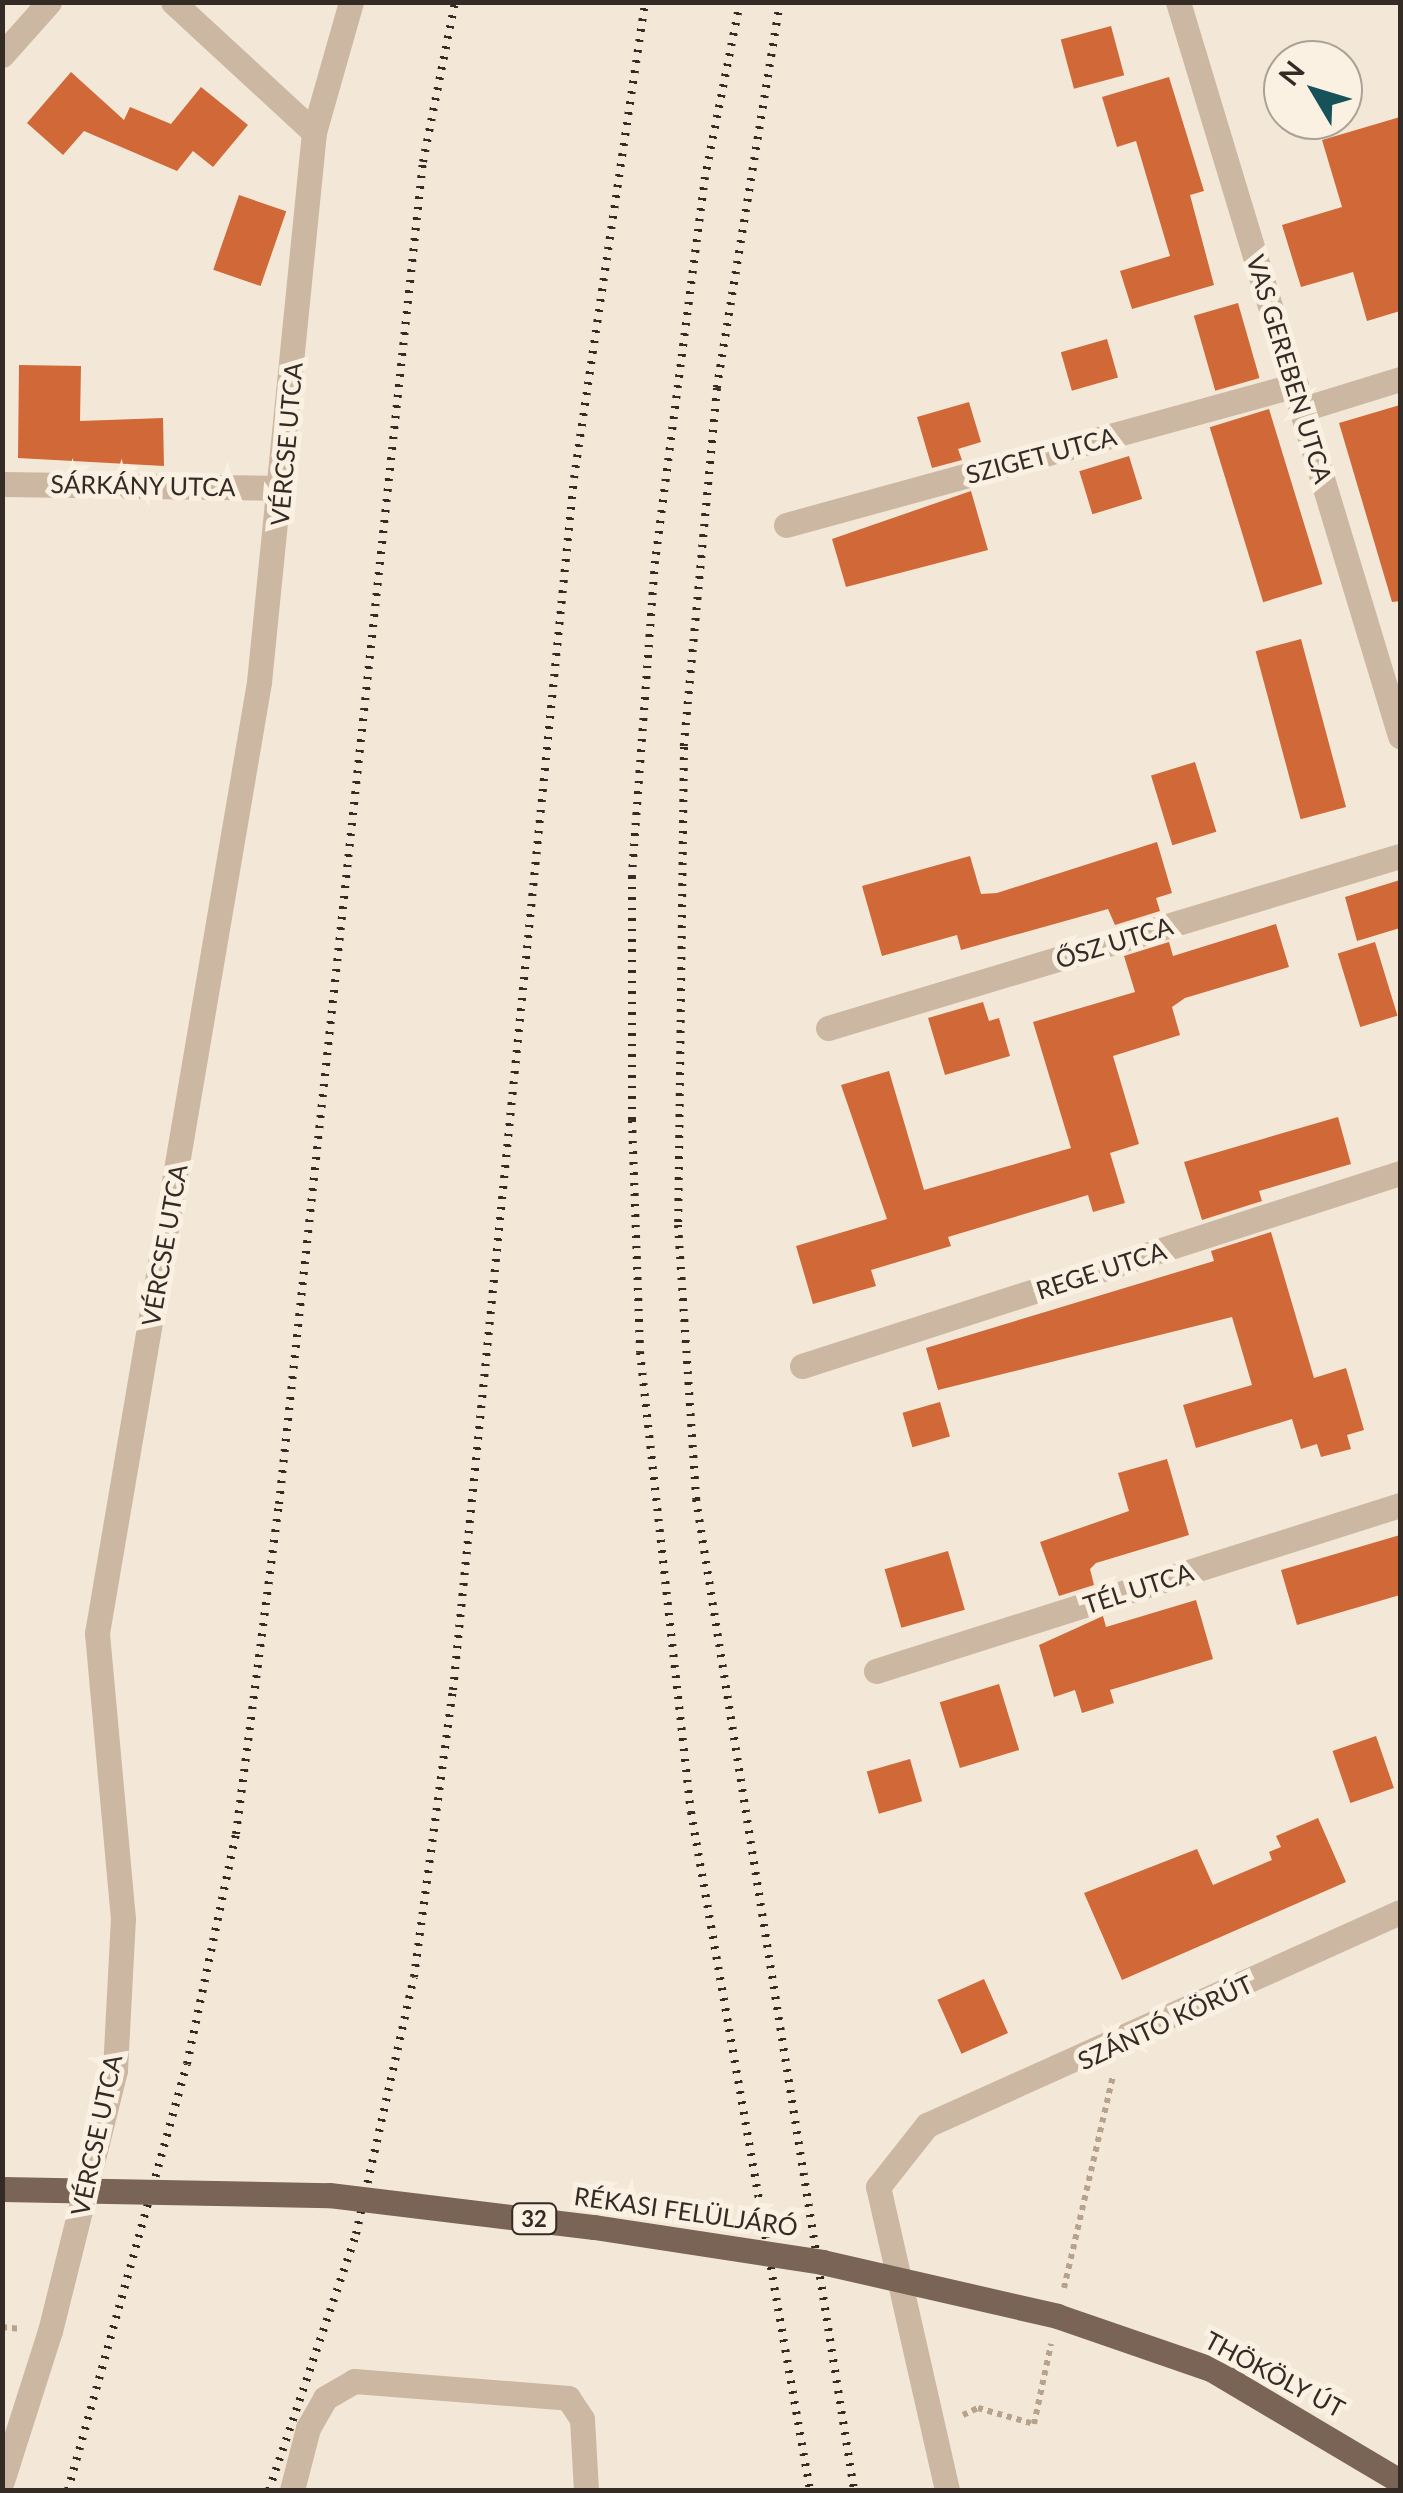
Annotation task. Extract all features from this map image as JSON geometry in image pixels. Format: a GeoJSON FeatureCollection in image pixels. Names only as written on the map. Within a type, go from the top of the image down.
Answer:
{"type":"FeatureCollection","features":[{"type":"Feature","properties":{"kind":"main road","name":"RÉKASI FELÜLJÁRÓ"},"geometry":{"type":"LineString","coordinates":[[2,2190],[329,2195],[575,2224],[822,2262],[1057,2316]]}},
{"type":"Feature","properties":{"kind":"main road","name":"THÖKÖLY ÚT"},"geometry":{"type":"LineString","coordinates":[[1057,2316],[1211,2369],[1400,2481]]}},
{"type":"Feature","properties":{"kind":"street"},"geometry":{"type":"LineString","coordinates":[[2,55],[49,2]]}},
{"type":"Feature","properties":{"kind":"street"},"geometry":{"type":"LineString","coordinates":[[173,2],[314,132]]}},
{"type":"Feature","properties":{"kind":"street","name":"VÉRCSE UTCA"},"geometry":{"type":"LineString","coordinates":[[2,2480],[50,2331],[115,2070],[122,1920],[97,1634],[259,682],[283,488],[314,132],[351,2]]}},
{"type":"Feature","properties":{"kind":"street","name":"VAS GEREBEN UTCA"},"geometry":{"type":"LineString","coordinates":[[1178,2],[1400,736]]}},
{"type":"Feature","properties":{"kind":"street","name":"SZIGET UTCA"},"geometry":{"type":"LineString","coordinates":[[786,525],[1300,397],[1400,379]]}},
{"type":"Feature","properties":{"kind":"street","name":"SÁRKÁNY UTCA"},"geometry":{"type":"LineString","coordinates":[[2,484],[283,488]]}},
{"type":"Feature","properties":{"kind":"street","name":"ŐSZ UTCA"},"geometry":{"type":"LineString","coordinates":[[828,1028],[1400,856]]}},
{"type":"Feature","properties":{"kind":"street","name":"REGE UTCA"},"geometry":{"type":"LineString","coordinates":[[802,1366],[1400,1173]]}},
{"type":"Feature","properties":{"kind":"street","name":"TÉL UTCA"},"geometry":{"type":"LineString","coordinates":[[876,1671],[1400,1505]]}},
{"type":"Feature","properties":{"kind":"street","name":"SZÁNTÓ KÖRÚT"},"geometry":{"type":"LineString","coordinates":[[934,2428],[878,2188],[927,2125],[1120,2044],[1400,1912]]}},
{"type":"Feature","properties":{"kind":"street"},"geometry":{"type":"LineString","coordinates":[[292,2490],[308,2428],[326,2398],[354,2382],[568,2398],[582,2419],[586,2490]]}},
{"type":"Feature","properties":{"kind":"street"},"geometry":{"type":"LineString","coordinates":[[934,2428],[946,2490]]}},
{"type":"Feature","properties":{"kind":"path"},"geometry":{"type":"LineString","coordinates":[[934,2428],[978,2408],[1034,2424],[1120,2044]]}},
{"type":"Feature","properties":{"kind":"building"},"geometry":{"type":"Polygon","coordinates":[[[1111,26],[1124,75],[1074,89],[1061,39],[1111,26]]]}},
{"type":"Feature","properties":{"kind":"building"},"geometry":{"type":"Polygon","coordinates":[[[71,72],[124,120],[130,107],[171,124],[201,87],[248,125],[213,167],[193,151],[177,171],[84,131],[63,155],[27,123],[71,72]]]}},
{"type":"Feature","properties":{"kind":"building"},"geometry":{"type":"Polygon","coordinates":[[[1169,77],[1204,191],[1190,195],[1214,285],[1132,309],[1120,271],[1170,256],[1136,141],[1117,147],[1102,97],[1169,77]]]}},
{"type":"Feature","properties":{"kind":"building"},"geometry":{"type":"Polygon","coordinates":[[[1400,117],[1400,311],[1367,321],[1353,272],[1301,287],[1282,225],[1342,207],[1322,140],[1363,140],[1363,128],[1400,117]]]}},
{"type":"Feature","properties":{"kind":"building"},"geometry":{"type":"Polygon","coordinates":[[[239,195],[286,211],[261,286],[213,270],[239,195]]]}},
{"type":"Feature","properties":{"kind":"building"},"geometry":{"type":"Polygon","coordinates":[[[1238,303],[1259,378],[1215,391],[1194,316],[1238,303]]]}},
{"type":"Feature","properties":{"kind":"building"},"geometry":{"type":"Polygon","coordinates":[[[1107,339],[1118,377],[1072,391],[1061,352],[1107,339]]]}},
{"type":"Feature","properties":{"kind":"building"},"geometry":{"type":"Polygon","coordinates":[[[19,365],[81,366],[80,421],[163,418],[164,466],[18,458],[19,365]]]}},
{"type":"Feature","properties":{"kind":"building"},"geometry":{"type":"Polygon","coordinates":[[[969,402],[981,442],[958,449],[962,460],[932,468],[917,417],[969,402]]]}},
{"type":"Feature","properties":{"kind":"building"},"geometry":{"type":"Polygon","coordinates":[[[1400,405],[1400,601],[1392,602],[1339,423],[1400,405]]]}},
{"type":"Feature","properties":{"kind":"building"},"geometry":{"type":"Polygon","coordinates":[[[1269,409],[1323,584],[1263,602],[1210,427],[1269,409]]]}},
{"type":"Feature","properties":{"kind":"building"},"geometry":{"type":"Polygon","coordinates":[[[1129,456],[1142,499],[1092,514],[1079,471],[1129,456]]]}},
{"type":"Feature","properties":{"kind":"building"},"geometry":{"type":"Polygon","coordinates":[[[971,491],[988,550],[846,587],[832,539],[971,491]]]}},
{"type":"Feature","properties":{"kind":"building"},"geometry":{"type":"Polygon","coordinates":[[[1301,639],[1346,807],[1301,819],[1256,651],[1301,639]]]}},
{"type":"Feature","properties":{"kind":"building"},"geometry":{"type":"Polygon","coordinates":[[[1195,762],[1216,832],[1172,845],[1151,775],[1195,762]]]}},
{"type":"Feature","properties":{"kind":"building"},"geometry":{"type":"Polygon","coordinates":[[[1157,842],[1172,893],[1156,898],[1160,911],[1115,925],[1108,909],[961,950],[957,935],[882,956],[862,886],[970,856],[981,894],[997,893],[1157,842]]]}},
{"type":"Feature","properties":{"kind":"building"},"geometry":{"type":"Polygon","coordinates":[[[1400,880],[1400,928],[1357,941],[1345,897],[1400,880]]]}},
{"type":"Feature","properties":{"kind":"building"},"geometry":{"type":"Polygon","coordinates":[[[1276,924],[1289,967],[1185,998],[1172,1007],[1180,1035],[1113,1056],[1139,1144],[1110,1153],[1125,1203],[1093,1212],[1088,1195],[948,1237],[951,1246],[871,1270],[876,1286],[813,1304],[796,1246],[887,1219],[841,1085],[889,1071],[924,1190],[1071,1148],[1033,1022],[1135,992],[1124,956],[1169,942],[1173,956],[1276,924]]]}},
{"type":"Feature","properties":{"kind":"building"},"geometry":{"type":"Polygon","coordinates":[[[1375,942],[1398,1016],[1360,1027],[1338,953],[1375,942]]]}},
{"type":"Feature","properties":{"kind":"building"},"geometry":{"type":"Polygon","coordinates":[[[983,1002],[989,1021],[999,1018],[1010,1056],[945,1075],[928,1018],[983,1002]]]}},
{"type":"Feature","properties":{"kind":"building"},"geometry":{"type":"Polygon","coordinates":[[[1338,1117],[1351,1164],[1259,1191],[1262,1201],[1202,1220],[1184,1162],[1338,1117]]]}},
{"type":"Feature","properties":{"kind":"building"},"geometry":{"type":"Polygon","coordinates":[[[1271,1232],[1314,1378],[1346,1368],[1364,1430],[1347,1435],[1351,1449],[1321,1457],[1317,1444],[1301,1449],[1292,1419],[1196,1448],[1183,1405],[1252,1385],[1232,1317],[938,1390],[926,1348],[1214,1261],[1211,1251],[1271,1232]]]}},
{"type":"Feature","properties":{"kind":"building"},"geometry":{"type":"Polygon","coordinates":[[[940,1402],[950,1437],[912,1447],[903,1413],[940,1402]]]}},
{"type":"Feature","properties":{"kind":"building"},"geometry":{"type":"Polygon","coordinates":[[[1167,1459],[1189,1535],[1096,1563],[1090,1569],[1094,1585],[1059,1596],[1040,1542],[1129,1511],[1118,1473],[1167,1459]]]}},
{"type":"Feature","properties":{"kind":"building"},"geometry":{"type":"Polygon","coordinates":[[[1400,1535],[1400,1595],[1297,1625],[1281,1570],[1400,1535]]]}},
{"type":"Feature","properties":{"kind":"building"},"geometry":{"type":"Polygon","coordinates":[[[948,1551],[965,1610],[901,1628],[885,1569],[948,1551]]]}},
{"type":"Feature","properties":{"kind":"building"},"geometry":{"type":"Polygon","coordinates":[[[1196,1600],[1213,1659],[1110,1690],[1114,1703],[1082,1713],[1075,1690],[1054,1697],[1039,1645],[1103,1616],[1106,1627],[1196,1600]]]}},
{"type":"Feature","properties":{"kind":"building"},"geometry":{"type":"Polygon","coordinates":[[[999,1684],[1019,1750],[960,1768],[940,1702],[999,1684]]]}},
{"type":"Feature","properties":{"kind":"building"},"geometry":{"type":"Polygon","coordinates":[[[1376,1736],[1394,1788],[1350,1803],[1333,1751],[1376,1736]]]}},
{"type":"Feature","properties":{"kind":"building"},"geometry":{"type":"Polygon","coordinates":[[[910,1759],[922,1801],[879,1814],[867,1771],[910,1759]]]}},
{"type":"Feature","properties":{"kind":"building"},"geometry":{"type":"Polygon","coordinates":[[[1318,1818],[1346,1882],[1122,1980],[1084,1893],[1197,1849],[1213,1885],[1272,1860],[1269,1852],[1281,1847],[1276,1836],[1318,1818]]]}},
{"type":"Feature","properties":{"kind":"building"},"geometry":{"type":"Polygon","coordinates":[[[984,1979],[1008,2033],[961,2054],[937,2000],[984,1979]]]}},
{"type":"Feature","properties":{"kind":"railway"},"geometry":{"type":"LineString","coordinates":[[68,2490],[187,2064],[236,1834],[279,1504],[423,162],[455,2]]}},
{"type":"Feature","properties":{"kind":"railway"},"geometry":{"type":"LineString","coordinates":[[269,2490],[356,2234],[414,1977],[453,1690],[574,478],[645,2]]}},
{"type":"Feature","properties":{"kind":"railway"},"geometry":{"type":"LineString","coordinates":[[740,2],[705,177],[655,561],[632,876],[632,1120],[640,1352],[691,1812],[810,2490]]}},
{"type":"Feature","properties":{"kind":"railway"},"geometry":{"type":"LineString","coordinates":[[780,2],[717,388],[684,747],[678,1225],[696,1499],[854,2490]]}}]}
